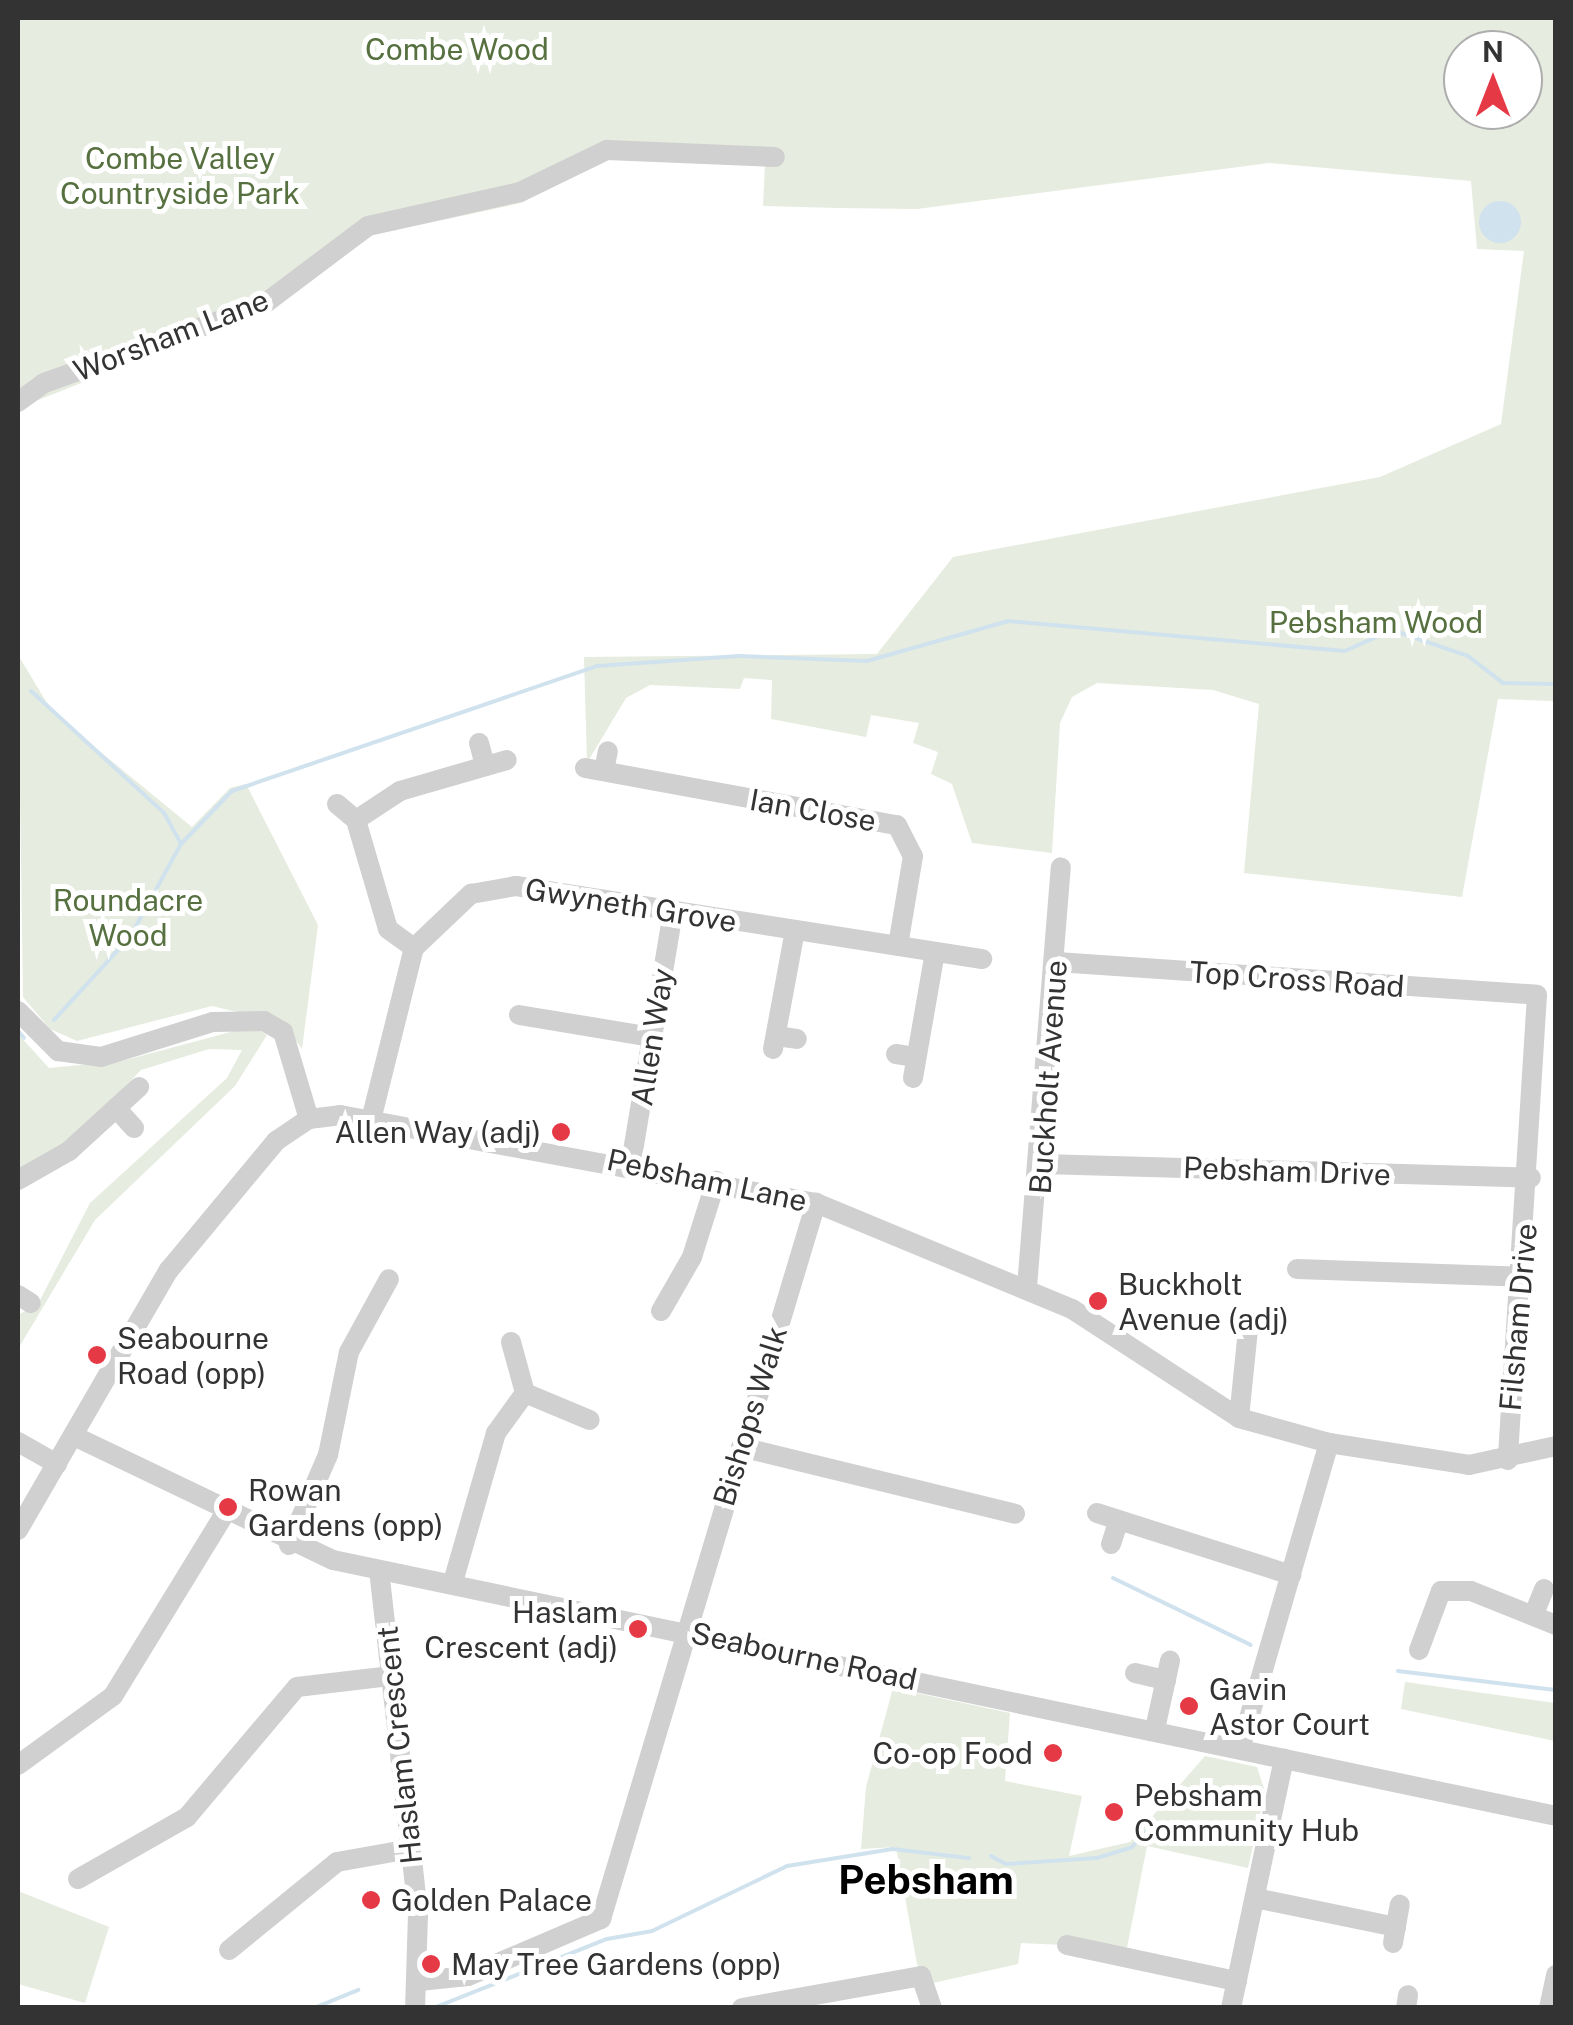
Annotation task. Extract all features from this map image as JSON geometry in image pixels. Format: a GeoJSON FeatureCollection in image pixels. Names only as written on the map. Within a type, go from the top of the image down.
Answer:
{"type":"FeatureCollection","features":[{"type":"Feature","properties":{"kind":"street","name":"Worsham Lane"},"geometry":{"type":"LineString","coordinates":[[18,402],[44,383],[263,305],[368,226],[520,192],[607,150],[774,156]]}},
{"type":"Feature","properties":{"kind":"street"},"geometry":{"type":"LineString","coordinates":[[479,743],[485,766]]}},
{"type":"Feature","properties":{"kind":"street"},"geometry":{"type":"LineString","coordinates":[[356,820],[400,791],[507,760]]}},
{"type":"Feature","properties":{"kind":"street","name":"Ian Close"},"geometry":{"type":"LineString","coordinates":[[599,763],[898,825],[914,856],[898,946]]}},
{"type":"Feature","properties":{"kind":"street"},"geometry":{"type":"LineString","coordinates":[[337,804],[356,820],[388,929],[414,948],[372,1116]]}},
{"type":"Feature","properties":{"kind":"street","name":"Buckholt Avenue"},"geometry":{"type":"LineString","coordinates":[[1027,1287],[1042,1164],[1061,868]]}},
{"type":"Feature","properties":{"kind":"street","name":"Gwyneth Grove"},"geometry":{"type":"LineString","coordinates":[[414,948],[471,894],[516,886],[982,959]]}},
{"type":"Feature","properties":{"kind":"street","name":"Allen Way"},"geometry":{"type":"LineString","coordinates":[[631,1163],[673,911]]}},
{"type":"Feature","properties":{"kind":"street"},"geometry":{"type":"LineString","coordinates":[[782,1042],[795,930]]}},
{"type":"Feature","properties":{"kind":"street"},"geometry":{"type":"LineString","coordinates":[[908,1063],[935,952]]}},
{"type":"Feature","properties":{"kind":"street","name":"Top Cross Road"},"geometry":{"type":"LineString","coordinates":[[1057,962],[1537,995]]}},
{"type":"Feature","properties":{"kind":"street","name":"Filsham Drive"},"geometry":{"type":"LineString","coordinates":[[1508,1460],[1531,1178],[1537,995]]}},
{"type":"Feature","properties":{"kind":"street"},"geometry":{"type":"LineString","coordinates":[[18,1011],[58,1051],[101,1058],[213,1022],[264,1022],[283,1032],[309,1119],[276,1141],[170,1270],[18,1530]]}},
{"type":"Feature","properties":{"kind":"street"},"geometry":{"type":"LineString","coordinates":[[530,1012],[652,1037]]}},
{"type":"Feature","properties":{"kind":"street"},"geometry":{"type":"LineString","coordinates":[[18,1180],[138,1088]]}},
{"type":"Feature","properties":{"kind":"street"},"geometry":{"type":"LineString","coordinates":[[116,1108],[134,1128]]}},
{"type":"Feature","properties":{"kind":"street","name":"Pebsham Lane"},"geometry":{"type":"LineString","coordinates":[[309,1119],[372,1116],[631,1163],[816,1203],[1027,1287],[1239,1418],[1328,1443],[1417,1463],[1508,1460],[1556,1446]]}},
{"type":"Feature","properties":{"kind":"street","name":"Pebsham Drive"},"geometry":{"type":"LineString","coordinates":[[1042,1164],[1531,1178]]}},
{"type":"Feature","properties":{"kind":"street"},"geometry":{"type":"LineString","coordinates":[[663,1311],[706,1224],[716,1181]]}},
{"type":"Feature","properties":{"kind":"street","name":"Bishops Walk"},"geometry":{"type":"LineString","coordinates":[[684,1630],[816,1203]]}},
{"type":"Feature","properties":{"kind":"street"},"geometry":{"type":"LineString","coordinates":[[1297,1268],[1522,1277]]}},
{"type":"Feature","properties":{"kind":"street"},"geometry":{"type":"LineString","coordinates":[[289,1545],[328,1455],[349,1352],[389,1279]]}},
{"type":"Feature","properties":{"kind":"street"},"geometry":{"type":"LineString","coordinates":[[1239,1418],[1248,1330]]}},
{"type":"Feature","properties":{"kind":"street"},"geometry":{"type":"LineString","coordinates":[[505,1353],[526,1393],[590,1419]]}},
{"type":"Feature","properties":{"kind":"street"},"geometry":{"type":"LineString","coordinates":[[453,1582],[496,1433],[526,1393]]}},
{"type":"Feature","properties":{"kind":"street","name":"Seabourne Road"},"geometry":{"type":"LineString","coordinates":[[74,1436],[289,1545],[380,1570],[684,1630],[1556,1816]]}},
{"type":"Feature","properties":{"kind":"street"},"geometry":{"type":"LineString","coordinates":[[18,1442],[57,1464]]}},
{"type":"Feature","properties":{"kind":"street"},"geometry":{"type":"LineString","coordinates":[[1240,1749],[1328,1443]]}},
{"type":"Feature","properties":{"kind":"street"},"geometry":{"type":"LineString","coordinates":[[741,1447],[1009,1507]]}},
{"type":"Feature","properties":{"kind":"street"},"geometry":{"type":"LineString","coordinates":[[1097,1513],[1290,1575]]}},
{"type":"Feature","properties":{"kind":"street"},"geometry":{"type":"LineString","coordinates":[[18,1765],[113,1696],[224,1515]]}},
{"type":"Feature","properties":{"kind":"street"},"geometry":{"type":"LineString","coordinates":[[1111,1544],[1119,1520]]}},
{"type":"Feature","properties":{"kind":"street","name":"Haslam Crescent"},"geometry":{"type":"LineString","coordinates":[[380,1570],[410,1849],[419,1981],[415,2008]]}},
{"type":"Feature","properties":{"kind":"street"},"geometry":{"type":"LineString","coordinates":[[1534,1614],[1544,1588]]}},
{"type":"Feature","properties":{"kind":"street"},"geometry":{"type":"LineString","coordinates":[[1419,1650],[1441,1591],[1471,1591],[1556,1626]]}},
{"type":"Feature","properties":{"kind":"street"},"geometry":{"type":"LineString","coordinates":[[419,1981],[468,1976],[601,1919],[684,1630]]}},
{"type":"Feature","properties":{"kind":"street"},"geometry":{"type":"LineString","coordinates":[[1136,1673],[1168,1670],[1155,1729]]}},
{"type":"Feature","properties":{"kind":"street"},"geometry":{"type":"LineString","coordinates":[[92,1877],[212,1795],[260,1722],[297,1688],[392,1676]]}},
{"type":"Feature","properties":{"kind":"street"},"geometry":{"type":"LineString","coordinates":[[1231,2008],[1284,1759]]}},
{"type":"Feature","properties":{"kind":"street"},"geometry":{"type":"LineString","coordinates":[[234,1941],[337,1862],[410,1849]]}},
{"type":"Feature","properties":{"kind":"street"},"geometry":{"type":"LineString","coordinates":[[1254,1898],[1394,1935],[1400,1905]]}},
{"type":"Feature","properties":{"kind":"street"},"geometry":{"type":"LineString","coordinates":[[1079,1953],[1237,1981]]}},
{"type":"Feature","properties":{"kind":"street"},"geometry":{"type":"LineString","coordinates":[[742,2008],[921,1976],[932,2008]]}},
{"type":"Feature","properties":{"kind":"street"},"geometry":{"type":"LineString","coordinates":[[1549,2008],[1556,1976]]}},
{"type":"Feature","properties":{"kind":"green space","name":"Combe Valley Countryside Park"},"geometry":{"type":"Polygon","coordinates":[[[18,18],[1555,18],[1555,701],[1498,699],[1462,897],[1244,873],[1259,704],[1213,690],[1097,683],[1072,697],[1060,723],[1052,853],[972,843],[952,784],[931,774],[938,752],[913,743],[919,723],[871,715],[866,737],[771,719],[772,680],[744,678],[740,689],[650,685],[626,698],[587,763],[584,657],[877,654],[953,557],[1380,477],[1501,424],[1524,251],[1477,249],[1471,181],[1269,163],[917,209],[763,206],[765,164],[614,157],[521,203],[373,235],[266,310],[18,408],[18,18]]]}},
{"type":"Feature","properties":{"kind":"green space","name":"Roundacre Wood"},"geometry":{"type":"Polygon","coordinates":[[[18,655],[53,713],[192,827],[230,788],[246,784],[318,925],[302,1049],[283,1023],[212,1006],[77,1041],[50,1029],[23,997],[18,655]]]}},
{"type":"Feature","properties":{"kind":"green space"},"geometry":{"type":"Polygon","coordinates":[[[253,1026],[267,1035],[235,1086],[95,1220],[18,1349],[18,1315],[38,1304],[90,1203],[227,1078],[242,1050],[209,1049],[141,1070],[71,1142],[18,1172],[18,1034],[49,1068],[122,1061],[253,1026]]]}},
{"type":"Feature","properties":{"kind":"green space"},"geometry":{"type":"Polygon","coordinates":[[[1405,1682],[1555,1703],[1555,1741],[1401,1709],[1405,1682]]]}},
{"type":"Feature","properties":{"kind":"green space"},"geometry":{"type":"Polygon","coordinates":[[[893,1688],[1010,1713],[1005,1781],[1082,1796],[1069,1856],[1130,1842],[1205,1756],[1257,1767],[1265,1792],[1248,1868],[1147,1846],[1127,1948],[1021,1943],[1018,1964],[933,1983],[917,1964],[896,1847],[861,1849],[866,1787],[893,1688]]]}},
{"type":"Feature","properties":{"kind":"green space"},"geometry":{"type":"Polygon","coordinates":[[[18,1891],[109,1927],[85,2003],[18,1984],[18,1891]]]}},
{"type":"Feature","properties":{"kind":"water"},"geometry":{"type":"Polygon","coordinates":[[[1500,201],[1515,207],[1521,222],[1515,237],[1500,243],[1485,237],[1479,222],[1485,207],[1500,201]]]}},
{"type":"Feature","properties":{"kind":"waterway"},"geometry":{"type":"LineString","coordinates":[[54,1020],[130,937],[181,844],[232,791],[598,666],[739,656],[867,661],[1008,621],[1345,651],[1392,630],[1468,656],[1503,683],[1556,684]]}},
{"type":"Feature","properties":{"kind":"waterway"},"geometry":{"type":"LineString","coordinates":[[31,691],[164,813],[181,844]]}},
{"type":"Feature","properties":{"kind":"waterway"},"geometry":{"type":"LineString","coordinates":[[18,1031],[24,1038]]}},
{"type":"Feature","properties":{"kind":"waterway"},"geometry":{"type":"LineString","coordinates":[[1113,1578],[1251,1645]]}},
{"type":"Feature","properties":{"kind":"waterway"},"geometry":{"type":"LineString","coordinates":[[1398,1671],[1556,1690]]}},
{"type":"Feature","properties":{"kind":"waterway"},"geometry":{"type":"LineString","coordinates":[[991,1856],[1006,1864],[1097,1858],[1132,1847],[1154,1823]]}},
{"type":"Feature","properties":{"kind":"waterway"},"geometry":{"type":"LineString","coordinates":[[436,2007],[607,1939],[652,1931],[787,1866],[893,1849],[969,1858]]}},
{"type":"Feature","properties":{"kind":"waterway"},"geometry":{"type":"LineString","coordinates":[[314,2008],[358,1990]]}},
{"type":"Feature","properties":{"kind":"place","name":"Allen Way (adj)"},"geometry":{"type":"Point","coordinates":[561,1132]}},
{"type":"Feature","properties":{"kind":"place","name":"Buckholt Avenue (adj)"},"geometry":{"type":"Point","coordinates":[1098,1301]}},
{"type":"Feature","properties":{"kind":"place","name":"Seabourne Road (opp)"},"geometry":{"type":"Point","coordinates":[97,1355]}},
{"type":"Feature","properties":{"kind":"place","name":"Rowan Gardens (opp)"},"geometry":{"type":"Point","coordinates":[228,1507]}},
{"type":"Feature","properties":{"kind":"place","name":"Haslam Crescent (adj)"},"geometry":{"type":"Point","coordinates":[638,1629]}},
{"type":"Feature","properties":{"kind":"place","name":"Gavin Astor Court"},"geometry":{"type":"Point","coordinates":[1189,1706]}},
{"type":"Feature","properties":{"kind":"place","name":"Co-op Food"},"geometry":{"type":"Point","coordinates":[1053,1753]}},
{"type":"Feature","properties":{"kind":"place","name":"Pebsham Community Hub"},"geometry":{"type":"Point","coordinates":[1114,1812]}},
{"type":"Feature","properties":{"kind":"place","name":"Golden Palace"},"geometry":{"type":"Point","coordinates":[371,1900]}},
{"type":"Feature","properties":{"kind":"place","name":"May Tree Gardens (opp)"},"geometry":{"type":"Point","coordinates":[431,1964]}},
{"type":"Feature","properties":{"kind":"district","name":"Pebsham"},"geometry":{"type":"Point","coordinates":[926,1880]}},
{"type":"Feature","properties":{"kind":"park label","name":"Combe Wood"},"geometry":{"type":"Point","coordinates":[457,49]}},
{"type":"Feature","properties":{"kind":"park label","name":"Pebsham Wood"},"geometry":{"type":"Point","coordinates":[1376,622]}}]}
